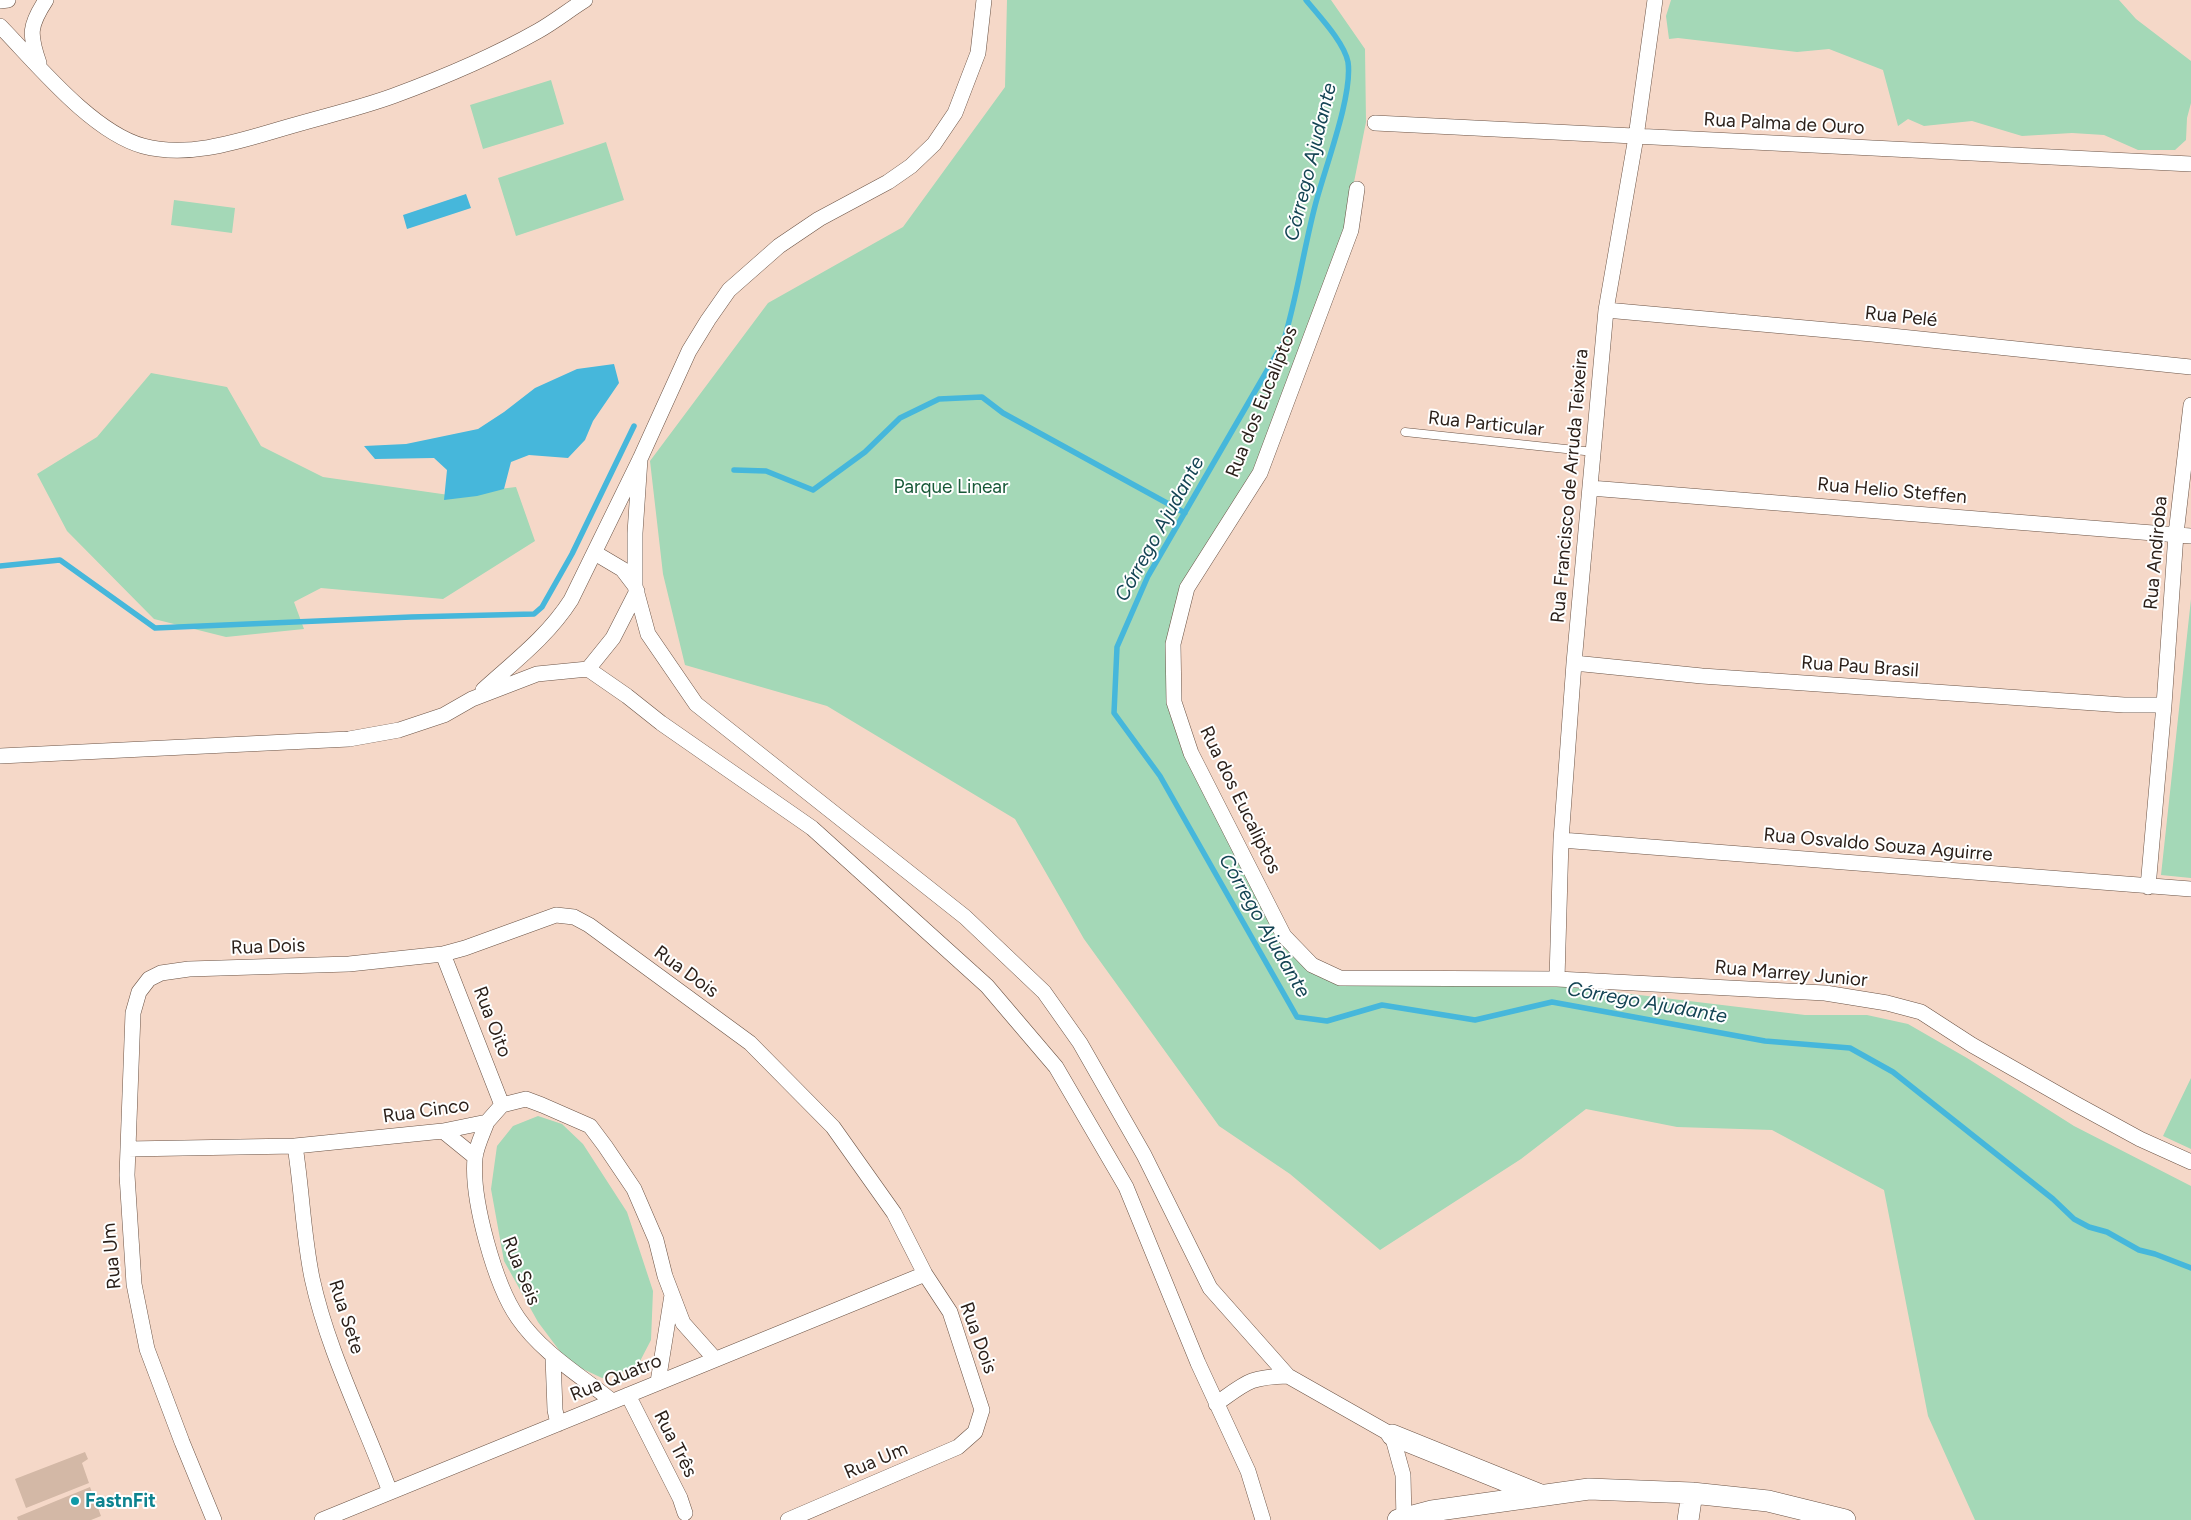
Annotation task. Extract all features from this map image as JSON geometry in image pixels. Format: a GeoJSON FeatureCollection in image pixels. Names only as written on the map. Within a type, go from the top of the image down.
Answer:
{"type":"FeatureCollection","features":[{"type":"Feature","properties":{"kind":"street"},"geometry":{"type":"LineString","coordinates":[[0,1],[8,0]]}},
{"type":"Feature","properties":{"kind":"street"},"geometry":{"type":"LineString","coordinates":[[40,67],[31,33],[37,14],[46,0]]}},
{"type":"Feature","properties":{"kind":"street"},"geometry":{"type":"LineString","coordinates":[[0,26],[95,120],[121,137],[144,146],[200,148],[240,140],[392,96],[465,66],[538,31],[585,0]]}},
{"type":"Feature","properties":{"kind":"street"},"geometry":{"type":"LineString","coordinates":[[472,699],[540,640],[559,619],[572,600],[640,459],[689,350],[729,290],[779,246],[819,218],[888,182],[912,166],[934,144],[955,113],[978,53],[984,0]]}},
{"type":"Feature","properties":{"kind":"street","name":"Rua Francisco de Arruda Teixeira"},"geometry":{"type":"LineString","coordinates":[[1557,979],[1561,840],[1574,663],[1606,310],[1636,137],[1655,0]]}},
{"type":"Feature","properties":{"kind":"street","name":"Rua Palma de Ouro"},"geometry":{"type":"LineString","coordinates":[[1375,123],[2191,164]]}},
{"type":"Feature","properties":{"kind":"street","name":"Rua dos Eucaliptos"},"geometry":{"type":"LineString","coordinates":[[1358,189],[1351,230],[1260,473],[1187,588],[1173,644],[1174,702],[1191,753],[1284,936],[1312,965],[1340,978],[1557,979]]}},
{"type":"Feature","properties":{"kind":"street","name":"Rua Pelé"},"geometry":{"type":"LineString","coordinates":[[1606,310],[1872,334],[2191,367]]}},
{"type":"Feature","properties":{"kind":"street","name":"Rua Andiroba"},"geometry":{"type":"LineString","coordinates":[[2148,887],[2164,705],[2184,535],[2191,405]]}},
{"type":"Feature","properties":{"kind":"street"},"geometry":{"type":"LineString","coordinates":[[640,459],[635,532],[636,589],[648,634],[696,704],[965,917],[1044,992],[1080,1043],[1144,1155],[1210,1288],[1288,1376],[1392,1435],[1538,1494]]}},
{"type":"Feature","properties":{"kind":"street","name":"Rua Helio Steffen"},"geometry":{"type":"LineString","coordinates":[[1590,488],[2184,535]]}},
{"type":"Feature","properties":{"kind":"street"},"geometry":{"type":"LineString","coordinates":[[595,553],[622,569],[636,589]]}},
{"type":"Feature","properties":{"kind":"street"},"geometry":{"type":"LineString","coordinates":[[588,669],[613,638],[636,589]]}},
{"type":"Feature","properties":{"kind":"street","name":"Rua Pau Brasil"},"geometry":{"type":"LineString","coordinates":[[1574,663],[1712,677],[2124,705],[2164,705]]}},
{"type":"Feature","properties":{"kind":"street"},"geometry":{"type":"LineString","coordinates":[[0,756],[350,739],[399,730],[444,715],[472,699],[536,674],[588,669],[627,696],[661,724],[812,828],[987,986],[1056,1067],[1126,1188],[1198,1363],[1248,1471],[1262,1520]]}},
{"type":"Feature","properties":{"kind":"street","name":"Rua Osvaldo Souza Aguirre"},"geometry":{"type":"LineString","coordinates":[[1561,840],[2191,889]]}},
{"type":"Feature","properties":{"kind":"street","name":"Rua Dois"},"geometry":{"type":"LineString","coordinates":[[149,979],[161,973],[189,969],[349,964],[443,954],[465,948],[556,915],[574,918],[589,926],[750,1043],[833,1127],[894,1214],[925,1274],[950,1312],[982,1410],[975,1432]]}},
{"type":"Feature","properties":{"kind":"street","name":"Rua Oito"},"geometry":{"type":"LineString","coordinates":[[443,954],[502,1104]]}},
{"type":"Feature","properties":{"kind":"street","name":"Rua Um"},"geometry":{"type":"LineString","coordinates":[[149,979],[139,992],[134,1013],[127,1175],[130,1245],[139,1315],[147,1349],[214,1520]]}},
{"type":"Feature","properties":{"kind":"street","name":"Rua Marrey Junior"},"geometry":{"type":"LineString","coordinates":[[1557,979],[1825,993],[1887,1003],[1921,1012],[1972,1045],[2074,1103],[2140,1139],[2191,1162]]}},
{"type":"Feature","properties":{"kind":"street"},"geometry":{"type":"LineString","coordinates":[[502,1104],[526,1100],[558,1111],[590,1126],[634,1189],[656,1240],[665,1276],[683,1323],[715,1359]]}},
{"type":"Feature","properties":{"kind":"street","name":"Rua Cinco"},"geometry":{"type":"LineString","coordinates":[[128,1149],[294,1146],[443,1131],[487,1122],[502,1104]]}},
{"type":"Feature","properties":{"kind":"street","name":"Rua Seis"},"geometry":{"type":"LineString","coordinates":[[487,1122],[475,1157],[476,1186],[490,1257],[518,1318],[553,1357],[612,1401]]}},
{"type":"Feature","properties":{"kind":"street"},"geometry":{"type":"LineString","coordinates":[[443,1131],[475,1157]]}},
{"type":"Feature","properties":{"kind":"street","name":"Rua Sete"},"geometry":{"type":"LineString","coordinates":[[294,1146],[306,1242],[322,1316],[334,1352],[390,1492]]}},
{"type":"Feature","properties":{"kind":"street","name":"Rua Quatro"},"geometry":{"type":"LineString","coordinates":[[322,1520],[925,1274]]}},
{"type":"Feature","properties":{"kind":"street"},"geometry":{"type":"LineString","coordinates":[[658,1382],[672,1292]]}},
{"type":"Feature","properties":{"kind":"street"},"geometry":{"type":"LineString","coordinates":[[553,1357],[555,1410],[558,1424]]}},
{"type":"Feature","properties":{"kind":"street"},"geometry":{"type":"LineString","coordinates":[[1216,1404],[1248,1380],[1262,1376],[1288,1376]]}},
{"type":"Feature","properties":{"kind":"street","name":"Rua Três"},"geometry":{"type":"LineString","coordinates":[[628,1395],[680,1498],[685,1513]]}},
{"type":"Feature","properties":{"kind":"street","name":"Rua Um"},"geometry":{"type":"LineString","coordinates":[[788,1520],[958,1447],[975,1432]]}},
{"type":"Feature","properties":{"kind":"street"},"geometry":{"type":"LineString","coordinates":[[1392,1435],[1403,1475],[1402,1519],[1432,1511],[1538,1494],[1589,1489],[1692,1493],[1768,1502],[1846,1520]]}},
{"type":"Feature","properties":{"kind":"street"},"geometry":{"type":"LineString","coordinates":[[1688,1520],[1692,1493]]}},
{"type":"Feature","properties":{"kind":"lane","name":"Rua Particular"},"geometry":{"type":"LineString","coordinates":[[1404,432],[1594,452]]}},
{"type":"Feature","properties":{"kind":"green space","name":"Parque Linear"},"geometry":{"type":"Polygon","coordinates":[[[1007,0],[1331,0],[1365,49],[1366,122],[1345,227],[1254,470],[1181,585],[1168,699],[1280,937],[1336,979],[1548,984],[1805,1015],[1867,1015],[1908,1024],[1967,1058],[2074,1126],[2191,1186],[2191,1520],[1975,1520],[1928,1416],[1884,1190],[1772,1130],[1677,1127],[1586,1109],[1521,1159],[1380,1250],[1290,1174],[1219,1126],[1084,939],[1015,819],[827,706],[685,665],[663,574],[650,461],[768,303],[903,227],[1005,87],[1007,0]]]}},
{"type":"Feature","properties":{"kind":"green space"},"geometry":{"type":"Polygon","coordinates":[[[1671,0],[2119,0],[2136,19],[2191,61],[2191,103],[2187,118],[2186,140],[2175,150],[2138,150],[2104,135],[2072,133],[2022,136],[1972,121],[1924,126],[1908,119],[1898,126],[1883,70],[1829,49],[1797,52],[1678,38],[1669,39],[1666,16],[1671,0]]]}},
{"type":"Feature","properties":{"kind":"green space"},"geometry":{"type":"Polygon","coordinates":[[[551,80],[564,124],[483,149],[470,105],[551,80]]]}},
{"type":"Feature","properties":{"kind":"green space"},"geometry":{"type":"Polygon","coordinates":[[[606,142],[624,200],[516,236],[498,178],[606,142]]]}},
{"type":"Feature","properties":{"kind":"green space"},"geometry":{"type":"Polygon","coordinates":[[[174,200],[235,208],[232,233],[171,225],[174,200]]]}},
{"type":"Feature","properties":{"kind":"green space"},"geometry":{"type":"Polygon","coordinates":[[[151,373],[227,387],[261,446],[323,477],[449,495],[516,487],[535,541],[443,599],[321,588],[294,602],[304,629],[226,637],[154,619],[67,531],[37,474],[97,437],[151,373]]]}},
{"type":"Feature","properties":{"kind":"green space"},"geometry":{"type":"Polygon","coordinates":[[[2191,599],[2191,878],[2161,875],[2191,599]]]}},
{"type":"Feature","properties":{"kind":"green space"},"geometry":{"type":"Polygon","coordinates":[[[2191,1078],[2191,1149],[2163,1136],[2191,1078]]]}},
{"type":"Feature","properties":{"kind":"green space"},"geometry":{"type":"Polygon","coordinates":[[[538,1116],[562,1124],[583,1144],[627,1212],[653,1291],[651,1340],[637,1367],[602,1378],[568,1362],[538,1322],[504,1261],[491,1189],[497,1146],[513,1126],[538,1116]]]}},
{"type":"Feature","properties":{"kind":"water"},"geometry":{"type":"Polygon","coordinates":[[[466,194],[471,208],[407,229],[403,215],[466,194]]]}},
{"type":"Feature","properties":{"kind":"water"},"geometry":{"type":"Polygon","coordinates":[[[614,364],[619,383],[593,421],[585,440],[568,458],[529,455],[511,462],[504,489],[477,496],[444,500],[447,470],[434,458],[375,459],[364,446],[406,444],[478,429],[535,388],[577,369],[614,364]]]}},
{"type":"Feature","properties":{"kind":"building"},"geometry":{"type":"Polygon","coordinates":[[[85,1452],[88,1459],[82,1463],[89,1483],[26,1508],[15,1479],[85,1452]]]}},
{"type":"Feature","properties":{"kind":"building","name":"FastnFit"},"geometry":{"type":"Polygon","coordinates":[[[90,1487],[101,1516],[91,1520],[18,1520],[17,1517],[90,1487]]]}},
{"type":"Feature","properties":{"kind":"waterway","name":"Córrego Ajudante"},"geometry":{"type":"LineString","coordinates":[[1306,0],[1342,46],[1348,62],[1348,76],[1342,113],[1315,206],[1288,326],[1283,343],[1148,576],[1117,647],[1114,713],[1160,776],[1297,1017],[1327,1021],[1382,1005],[1475,1020],[1552,1002],[1765,1041],[1850,1048],[1893,1072],[2053,1199],[2074,1219],[2089,1227],[2107,1232],[2139,1250],[2191,1268]]}},
{"type":"Feature","properties":{"kind":"waterway"},"geometry":{"type":"LineString","coordinates":[[734,470],[766,471],[813,490],[865,452],[900,418],[939,399],[982,397],[1003,413],[1185,513]]}},
{"type":"Feature","properties":{"kind":"waterway"},"geometry":{"type":"LineString","coordinates":[[0,566],[60,560],[155,628],[411,617],[534,614],[542,607],[572,554],[634,426]]}},
{"type":"Feature","properties":{"kind":"place","name":"FastnFit"},"geometry":{"type":"Point","coordinates":[75,1501]}}]}
